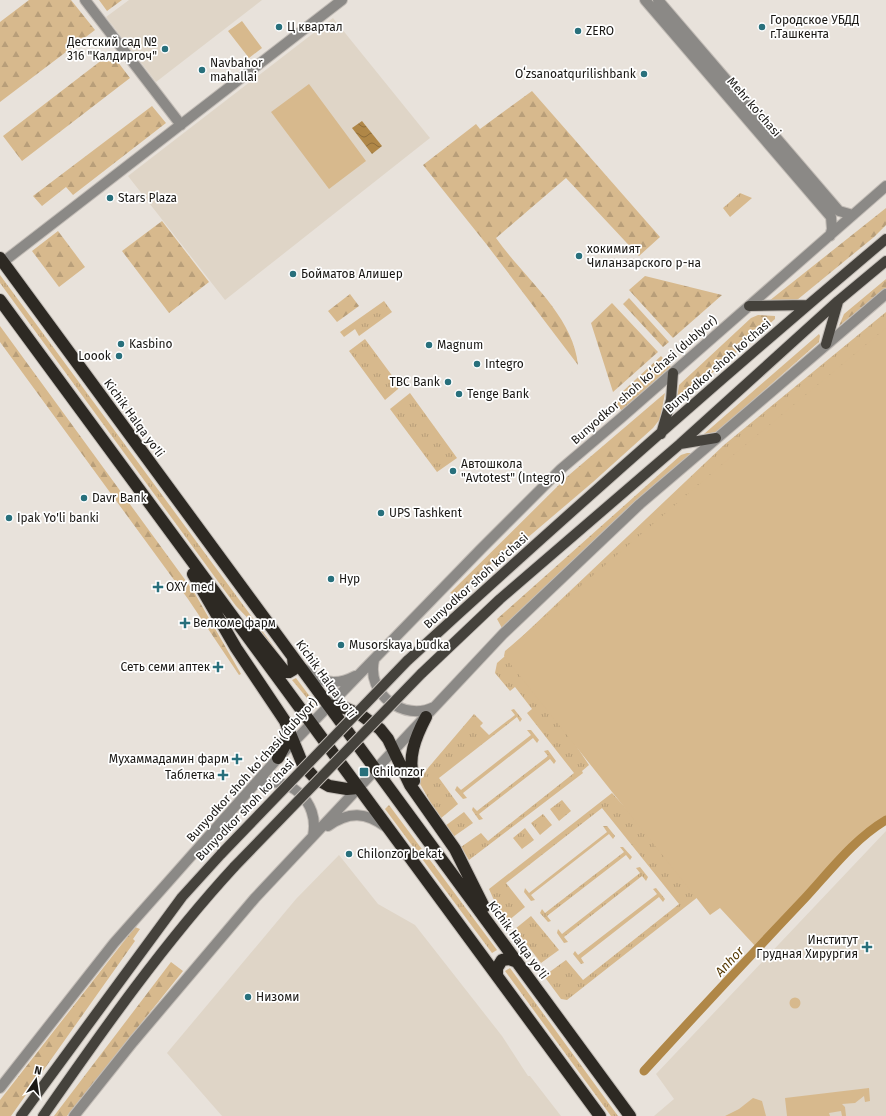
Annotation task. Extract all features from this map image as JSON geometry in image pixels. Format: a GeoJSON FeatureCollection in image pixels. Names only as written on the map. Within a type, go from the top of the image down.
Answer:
{"type":"FeatureCollection","features":[{"type":"Feature","properties":{"kind":"highway","name":"Kichik Halqa yo'li"},"geometry":{"type":"LineString","coordinates":[[1,260],[630,1116]]}},
{"type":"Feature","properties":{"kind":"highway"},"geometry":{"type":"LineString","coordinates":[[0,300],[600,1116]]}},
{"type":"Feature","properties":{"kind":"highway"},"geometry":{"type":"LineString","coordinates":[[154,510],[236,648],[275,705],[288,730],[303,765],[315,778],[337,788],[358,788]]}},
{"type":"Feature","properties":{"kind":"highway"},"geometry":{"type":"LineString","coordinates":[[226,607],[251,628],[285,672],[289,672],[294,669],[293,657]]}},
{"type":"Feature","properties":{"kind":"highway"},"geometry":{"type":"LineString","coordinates":[[329,706],[351,710],[366,718],[380,729],[395,750],[410,785],[455,849],[498,936]]}},
{"type":"Feature","properties":{"kind":"highway"},"geometry":{"type":"LineString","coordinates":[[420,799],[413,779],[410,760],[415,739],[426,717]]}},
{"type":"Feature","properties":{"kind":"highway"},"geometry":{"type":"LineString","coordinates":[[278,758],[285,745],[288,730]]}},
{"type":"Feature","properties":{"kind":"highway"},"geometry":{"type":"LineString","coordinates":[[497,976],[497,968],[502,960],[509,959],[517,962]]}},
{"type":"Feature","properties":{"kind":"main road","name":"Bunyodkor shoh ko'chasi"},"geometry":{"type":"LineString","coordinates":[[21,1116],[182,897],[222,853],[407,661],[489,586],[661,434],[808,305],[886,239]]}},
{"type":"Feature","properties":{"kind":"main road"},"geometry":{"type":"LineString","coordinates":[[43,1116],[88,1053],[198,906],[420,674],[500,599],[680,444],[838,301],[886,261]]}},
{"type":"Feature","properties":{"kind":"main road"},"geometry":{"type":"LineString","coordinates":[[826,344],[838,301]]}},
{"type":"Feature","properties":{"kind":"main road"},"geometry":{"type":"LineString","coordinates":[[749,306],[808,305]]}},
{"type":"Feature","properties":{"kind":"main road"},"geometry":{"type":"LineString","coordinates":[[661,434],[670,400],[673,373]]}},
{"type":"Feature","properties":{"kind":"main road"},"geometry":{"type":"LineString","coordinates":[[680,444],[716,438]]}},
{"type":"Feature","properties":{"kind":"street"},"geometry":{"type":"LineString","coordinates":[[86,0],[181,125]]}},
{"type":"Feature","properties":{"kind":"street"},"geometry":{"type":"LineString","coordinates":[[1,260],[181,125],[342,0]]}},
{"type":"Feature","properties":{"kind":"street","name":"Mehr ko'chasi"},"geometry":{"type":"LineString","coordinates":[[658,0],[835,214]]}},
{"type":"Feature","properties":{"kind":"street","name":"Mehr ko'chasi"},"geometry":{"type":"LineString","coordinates":[[649,2],[835,214]]}},
{"type":"Feature","properties":{"kind":"street","name":"Bunyodkor shoh koʻchasi (dublyor)"},"geometry":{"type":"LineString","coordinates":[[0,1088],[114,943],[278,758],[311,723],[561,469],[886,186]]}},
{"type":"Feature","properties":{"kind":"street"},"geometry":{"type":"LineString","coordinates":[[830,236],[835,214],[853,215]]}},
{"type":"Feature","properties":{"kind":"street"},"geometry":{"type":"LineString","coordinates":[[74,1116],[133,1042],[245,910],[502,634],[640,504],[886,294]]}},
{"type":"Feature","properties":{"kind":"street"},"geometry":{"type":"LineString","coordinates":[[293,657],[313,675],[332,682],[348,680],[371,663]]}},
{"type":"Feature","properties":{"kind":"street"},"geometry":{"type":"LineString","coordinates":[[371,663],[375,683],[391,703],[406,711],[418,712],[436,706]]}},
{"type":"Feature","properties":{"kind":"street"},"geometry":{"type":"LineString","coordinates":[[256,784],[268,781],[280,782],[300,792],[308,802],[312,813],[315,825],[313,836]]}},
{"type":"Feature","properties":{"kind":"street"},"geometry":{"type":"LineString","coordinates":[[313,836],[340,818],[360,814],[370,818],[389,830]]}},
{"type":"Feature","properties":{"kind":"shaded area","name":"Дестский сад № 316 \"Калдиргоч\""},"geometry":{"type":"Polygon","coordinates":[[[129,0],[262,0],[156,82],[106,17],[129,0]]]}},
{"type":"Feature","properties":{"kind":"shaded area"},"geometry":{"type":"Polygon","coordinates":[[[333,18],[430,138],[225,300],[128,176],[333,18]]]}},
{"type":"Feature","properties":{"kind":"shaded area"},"geometry":{"type":"Polygon","coordinates":[[[886,831],[886,1116],[654,1116],[674,1099],[656,1074],[886,831]]]}},
{"type":"Feature","properties":{"kind":"shaded area"},"geometry":{"type":"Polygon","coordinates":[[[339,855],[378,904],[415,925],[502,1036],[528,1076],[530,1076],[561,1116],[222,1116],[167,1053],[296,899],[339,855]]]}},
{"type":"Feature","properties":{"kind":"green space"},"geometry":{"type":"Polygon","coordinates":[[[29,0],[71,0],[95,30],[0,102],[0,22],[29,0]]]}},
{"type":"Feature","properties":{"kind":"green space"},"geometry":{"type":"Polygon","coordinates":[[[99,0],[122,0],[107,11],[99,0]]]}},
{"type":"Feature","properties":{"kind":"green space"},"geometry":{"type":"Polygon","coordinates":[[[242,21],[262,48],[249,58],[228,31],[242,21]]]}},
{"type":"Feature","properties":{"kind":"green space"},"geometry":{"type":"Polygon","coordinates":[[[111,53],[130,78],[22,161],[3,136],[111,53]]]}},
{"type":"Feature","properties":{"kind":"green space"},"geometry":{"type":"Polygon","coordinates":[[[309,84],[366,161],[329,189],[271,112],[309,84]]]}},
{"type":"Feature","properties":{"kind":"green space"},"geometry":{"type":"Polygon","coordinates":[[[532,91],[660,237],[639,256],[566,178],[496,238],[557,313],[567,330],[574,347],[578,365],[487,245],[423,165],[476,124],[480,129],[532,91]]]}},
{"type":"Feature","properties":{"kind":"green space"},"geometry":{"type":"Polygon","coordinates":[[[152,106],[166,123],[73,195],[66,187],[42,206],[33,196],[152,106]]]}},
{"type":"Feature","properties":{"kind":"green space"},"geometry":{"type":"Polygon","coordinates":[[[740,193],[752,198],[730,217],[723,208],[740,193]]]}},
{"type":"Feature","properties":{"kind":"green space"},"geometry":{"type":"Polygon","coordinates":[[[886,208],[886,225],[874,237],[797,300],[792,302],[769,301],[886,208]]]}},
{"type":"Feature","properties":{"kind":"green space"},"geometry":{"type":"Polygon","coordinates":[[[162,221],[209,282],[169,313],[122,251],[162,221]]]}},
{"type":"Feature","properties":{"kind":"green space"},"geometry":{"type":"Polygon","coordinates":[[[58,231],[85,267],[59,287],[32,251],[58,231]]]}},
{"type":"Feature","properties":{"kind":"green space"},"geometry":{"type":"Polygon","coordinates":[[[0,275],[288,666],[286,667],[262,633],[236,606],[0,283],[0,275]]]}},
{"type":"Feature","properties":{"kind":"green space"},"geometry":{"type":"Polygon","coordinates":[[[645,276],[722,295],[673,338],[629,290],[645,276]]]}},
{"type":"Feature","properties":{"kind":"green space"},"geometry":{"type":"Polygon","coordinates":[[[886,279],[886,288],[839,326],[844,314],[886,279]]]}},
{"type":"Feature","properties":{"kind":"green space"},"geometry":{"type":"Polygon","coordinates":[[[350,294],[359,306],[337,322],[328,311],[350,294]]]}},
{"type":"Feature","properties":{"kind":"green space"},"geometry":{"type":"Polygon","coordinates":[[[629,298],[669,342],[663,347],[623,304],[629,298]]]}},
{"type":"Feature","properties":{"kind":"green space"},"geometry":{"type":"Polygon","coordinates":[[[384,301],[392,312],[359,336],[355,329],[344,337],[340,332],[384,301]]]}},
{"type":"Feature","properties":{"kind":"green space"},"geometry":{"type":"Polygon","coordinates":[[[612,303],[658,352],[613,392],[591,323],[612,303]]]}},
{"type":"Feature","properties":{"kind":"green space"},"geometry":{"type":"Polygon","coordinates":[[[886,312],[886,355],[511,647],[724,445],[886,312]]]}},
{"type":"Feature","properties":{"kind":"green space"},"geometry":{"type":"Polygon","coordinates":[[[758,315],[775,316],[775,319],[676,404],[679,385],[751,318],[758,315]]]}},
{"type":"Feature","properties":{"kind":"green space"},"geometry":{"type":"Polygon","coordinates":[[[0,326],[194,592],[241,674],[239,675],[188,599],[0,342],[0,326]]]}},
{"type":"Feature","properties":{"kind":"green space"},"geometry":{"type":"Polygon","coordinates":[[[886,328],[886,820],[869,832],[849,851],[757,948],[720,908],[710,915],[504,656],[505,651],[725,462],[886,328]]]}},
{"type":"Feature","properties":{"kind":"green space"},"geometry":{"type":"Polygon","coordinates":[[[819,334],[819,342],[717,432],[704,434],[819,334]]]}},
{"type":"Feature","properties":{"kind":"green space"},"geometry":{"type":"Polygon","coordinates":[[[365,339],[399,385],[398,389],[385,400],[349,351],[365,339]]]}},
{"type":"Feature","properties":{"kind":"green space"},"geometry":{"type":"Polygon","coordinates":[[[661,356],[671,367],[622,411],[616,404],[622,392],[661,356]]]}},
{"type":"Feature","properties":{"kind":"green space"},"geometry":{"type":"Polygon","coordinates":[[[410,393],[457,458],[437,472],[390,409],[410,393]]]}},
{"type":"Feature","properties":{"kind":"green space"},"geometry":{"type":"Polygon","coordinates":[[[665,393],[660,419],[653,428],[593,482],[499,562],[496,559],[456,595],[450,593],[569,475],[665,393]]]}},
{"type":"Feature","properties":{"kind":"green space"},"geometry":{"type":"Polygon","coordinates":[[[694,453],[503,630],[497,619],[681,455],[694,453]]]}},
{"type":"Feature","properties":{"kind":"green space"},"geometry":{"type":"Polygon","coordinates":[[[512,650],[589,765],[582,771],[583,773],[469,860],[461,847],[481,833],[488,841],[574,773],[527,713],[532,709],[515,687],[510,691],[495,673],[497,663],[512,650]]]}},
{"type":"Feature","properties":{"kind":"green space"},"geometry":{"type":"Polygon","coordinates":[[[296,678],[317,706],[316,709],[292,680],[296,678]]]}},
{"type":"Feature","properties":{"kind":"green space"},"geometry":{"type":"Polygon","coordinates":[[[514,709],[522,719],[520,722],[517,717],[439,778],[458,804],[440,819],[419,782],[428,768],[474,714],[483,723],[480,726],[489,735],[515,715],[511,710],[514,709]]]}},
{"type":"Feature","properties":{"kind":"green space"},"geometry":{"type":"Polygon","coordinates":[[[527,730],[531,730],[539,740],[537,743],[533,738],[463,793],[467,798],[463,799],[455,790],[457,786],[461,790],[531,735],[527,730]]]}},
{"type":"Feature","properties":{"kind":"green space"},"geometry":{"type":"Polygon","coordinates":[[[548,750],[556,761],[554,764],[550,759],[479,814],[483,819],[479,820],[472,810],[473,807],[477,811],[548,756],[544,751],[548,750]]]}},
{"type":"Feature","properties":{"kind":"green space"},"geometry":{"type":"Polygon","coordinates":[[[612,793],[703,893],[567,1000],[561,999],[544,976],[566,960],[583,980],[679,904],[602,808],[506,883],[525,907],[508,921],[489,889],[612,793]]]}},
{"type":"Feature","properties":{"kind":"green space"},"geometry":{"type":"Polygon","coordinates":[[[562,800],[571,811],[559,821],[550,809],[562,800]]]}},
{"type":"Feature","properties":{"kind":"green space"},"geometry":{"type":"Polygon","coordinates":[[[389,805],[497,950],[492,953],[385,809],[389,805]]]}},
{"type":"Feature","properties":{"kind":"green space"},"geometry":{"type":"Polygon","coordinates":[[[464,812],[473,823],[453,837],[445,826],[464,812]]]}},
{"type":"Feature","properties":{"kind":"green space"},"geometry":{"type":"Polygon","coordinates":[[[543,814],[552,825],[540,835],[531,823],[543,814]]]}},
{"type":"Feature","properties":{"kind":"green space"},"geometry":{"type":"Polygon","coordinates":[[[603,826],[607,826],[615,836],[613,839],[609,834],[531,895],[535,900],[531,901],[524,892],[525,888],[529,893],[607,832],[603,826]]]}},
{"type":"Feature","properties":{"kind":"green space"},"geometry":{"type":"Polygon","coordinates":[[[525,828],[534,840],[522,849],[513,838],[525,828]]]}},
{"type":"Feature","properties":{"kind":"green space"},"geometry":{"type":"Polygon","coordinates":[[[620,847],[623,847],[632,857],[630,860],[626,855],[547,916],[551,921],[548,922],[540,913],[542,909],[545,913],[624,852],[620,847]]]}},
{"type":"Feature","properties":{"kind":"green space"},"geometry":{"type":"Polygon","coordinates":[[[640,867],[648,877],[646,881],[642,876],[564,937],[568,942],[564,943],[557,933],[558,929],[562,934],[640,873],[636,868],[640,867]]]}},
{"type":"Feature","properties":{"kind":"green space"},"geometry":{"type":"Polygon","coordinates":[[[656,888],[665,899],[663,902],[659,897],[581,958],[584,963],[581,964],[573,954],[575,951],[578,955],[657,894],[653,889],[656,888]]]}},
{"type":"Feature","properties":{"kind":"green space"},"geometry":{"type":"Polygon","coordinates":[[[531,916],[559,950],[541,963],[515,929],[531,916]]]}},
{"type":"Feature","properties":{"kind":"green space"},"geometry":{"type":"Polygon","coordinates":[[[135,927],[140,929],[133,939],[135,941],[11,1116],[0,1116],[0,1100],[135,927]]]}},
{"type":"Feature","properties":{"kind":"green space"},"geometry":{"type":"Polygon","coordinates":[[[171,962],[183,971],[67,1116],[54,1116],[171,962]]]}},
{"type":"Feature","properties":{"kind":"green space"},"geometry":{"type":"Polygon","coordinates":[[[510,968],[618,1116],[611,1116],[505,971],[510,968]]]}},
{"type":"Feature","properties":{"kind":"green space"},"geometry":{"type":"Polygon","coordinates":[[[795,997],[799,999],[801,1003],[799,1007],[795,1009],[791,1007],[789,1003],[791,999],[795,997]]]}},
{"type":"Feature","properties":{"kind":"green space"},"geometry":{"type":"Polygon","coordinates":[[[869,1088],[870,1101],[865,1102],[864,1096],[855,1103],[842,1104],[845,1107],[846,1116],[842,1116],[841,1111],[829,1113],[830,1116],[787,1116],[785,1098],[869,1088]]]}},
{"type":"Feature","properties":{"kind":"green space"},"geometry":{"type":"Polygon","coordinates":[[[753,1098],[762,1101],[766,1116],[725,1116],[739,1109],[753,1098]]]}},
{"type":"Feature","properties":{"kind":"water"},"geometry":{"type":"Polygon","coordinates":[[[362,121],[382,146],[372,154],[352,128],[362,121]]]}},
{"type":"Feature","properties":{"kind":"waterway","name":"Anhor"},"geometry":{"type":"LineString","coordinates":[[644,1071],[843,856],[863,836],[886,820]]}},
{"type":"Feature","properties":{"kind":"place","name":"Ц квартал"},"geometry":{"type":"Point","coordinates":[279,27]}},
{"type":"Feature","properties":{"kind":"place","name":"Городское УБДД г.Ташкента"},"geometry":{"type":"Point","coordinates":[762,27]}},
{"type":"Feature","properties":{"kind":"place","name":"ZERO"},"geometry":{"type":"Point","coordinates":[578,31]}},
{"type":"Feature","properties":{"kind":"place","name":"Дестский сад № 316 \"Калдиргоч\""},"geometry":{"type":"Point","coordinates":[165,49]}},
{"type":"Feature","properties":{"kind":"place","name":"Navbahor mahallai"},"geometry":{"type":"Point","coordinates":[202,70]}},
{"type":"Feature","properties":{"kind":"place","name":"Oʻzsanoatqurilishbank"},"geometry":{"type":"Point","coordinates":[644,74]}},
{"type":"Feature","properties":{"kind":"place","name":"Stars Plaza"},"geometry":{"type":"Point","coordinates":[110,198]}},
{"type":"Feature","properties":{"kind":"place","name":"хокимият Чиланзарского р-на"},"geometry":{"type":"Point","coordinates":[579,256]}},
{"type":"Feature","properties":{"kind":"place","name":"Бойматов Алишер"},"geometry":{"type":"Point","coordinates":[293,274]}},
{"type":"Feature","properties":{"kind":"place","name":"Kasbino"},"geometry":{"type":"Point","coordinates":[121,344]}},
{"type":"Feature","properties":{"kind":"place","name":"Magnum"},"geometry":{"type":"Point","coordinates":[429,345]}},
{"type":"Feature","properties":{"kind":"place","name":"Loook"},"geometry":{"type":"Point","coordinates":[119,356]}},
{"type":"Feature","properties":{"kind":"place","name":"Integro"},"geometry":{"type":"Point","coordinates":[477,364]}},
{"type":"Feature","properties":{"kind":"place","name":"TBC Bank"},"geometry":{"type":"Point","coordinates":[448,382]}},
{"type":"Feature","properties":{"kind":"place","name":"Tenge Bank"},"geometry":{"type":"Point","coordinates":[459,394]}},
{"type":"Feature","properties":{"kind":"place","name":"Автошкола \"Avtotest\" (Integro)"},"geometry":{"type":"Point","coordinates":[453,471]}},
{"type":"Feature","properties":{"kind":"place","name":"Davr Bank"},"geometry":{"type":"Point","coordinates":[84,498]}},
{"type":"Feature","properties":{"kind":"place","name":"UPS Tashkent"},"geometry":{"type":"Point","coordinates":[381,513]}},
{"type":"Feature","properties":{"kind":"place","name":"Ipak Yo'li banki"},"geometry":{"type":"Point","coordinates":[9,518]}},
{"type":"Feature","properties":{"kind":"place","name":"Нур"},"geometry":{"type":"Point","coordinates":[331,579]}},
{"type":"Feature","properties":{"kind":"place","name":"OXY med"},"geometry":{"type":"Point","coordinates":[158,587]}},
{"type":"Feature","properties":{"kind":"place","name":"Велкоме фарм"},"geometry":{"type":"Point","coordinates":[185,623]}},
{"type":"Feature","properties":{"kind":"place","name":"Musorskaya budka"},"geometry":{"type":"Point","coordinates":[341,645]}},
{"type":"Feature","properties":{"kind":"place","name":"Сеть семи аптек"},"geometry":{"type":"Point","coordinates":[218,667]}},
{"type":"Feature","properties":{"kind":"place","name":"Мухаммадамин фарм"},"geometry":{"type":"Point","coordinates":[237,759]}},
{"type":"Feature","properties":{"kind":"place","name":"Chilonzor"},"geometry":{"type":"Point","coordinates":[364,772]}},
{"type":"Feature","properties":{"kind":"place","name":"Таблетка"},"geometry":{"type":"Point","coordinates":[223,775]}},
{"type":"Feature","properties":{"kind":"place","name":"Chilonzor bekat"},"geometry":{"type":"Point","coordinates":[349,854]}},
{"type":"Feature","properties":{"kind":"place","name":"Институт Грудная Хирургия"},"geometry":{"type":"Point","coordinates":[867,947]}},
{"type":"Feature","properties":{"kind":"place","name":"Низоми"},"geometry":{"type":"Point","coordinates":[248,997]}}]}
